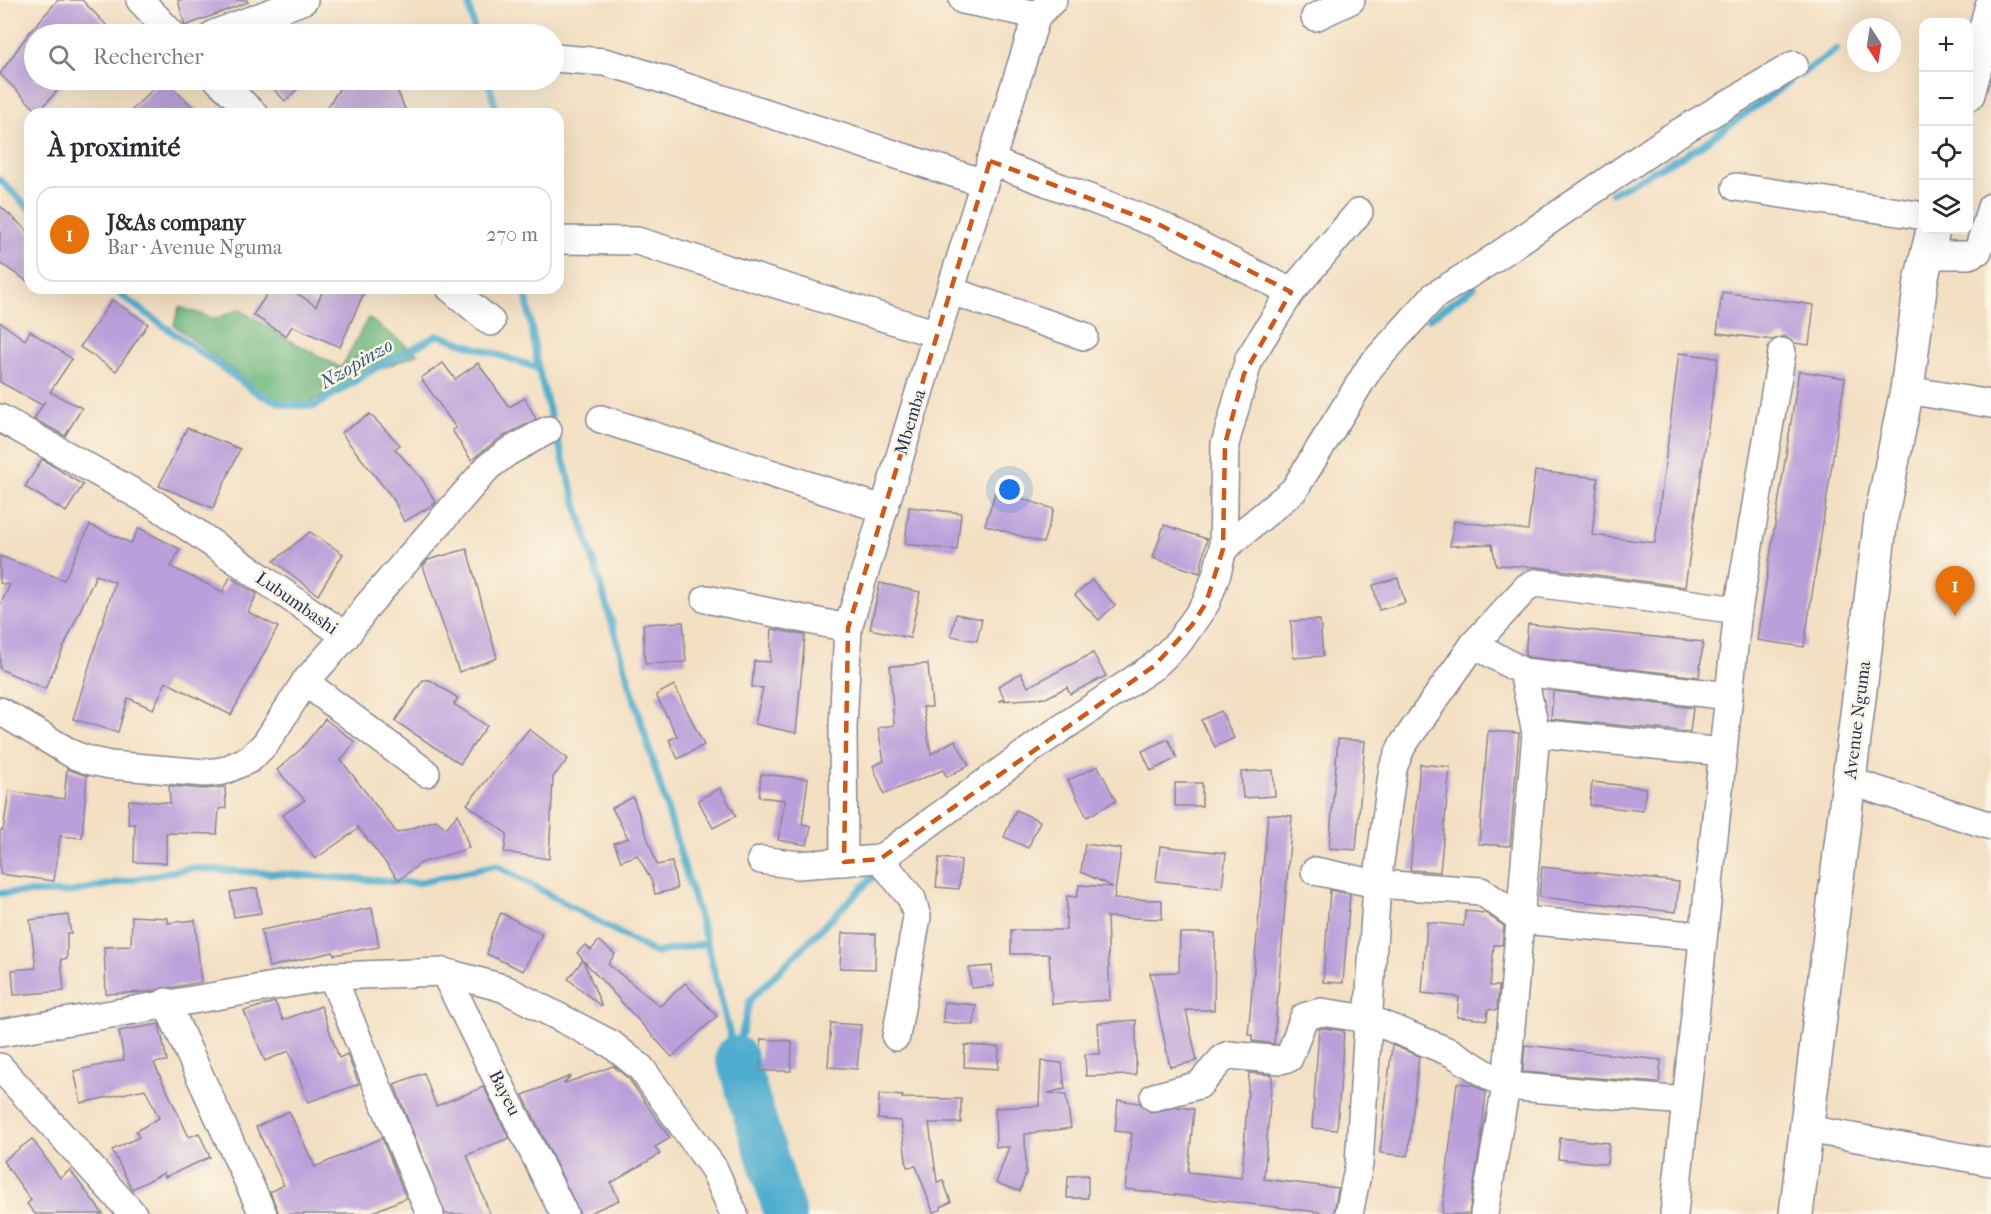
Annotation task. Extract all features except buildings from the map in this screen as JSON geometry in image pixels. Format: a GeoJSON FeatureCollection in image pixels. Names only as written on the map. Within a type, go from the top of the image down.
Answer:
{"type":"FeatureCollection","features":[{"type":"Feature","properties":{"kind":"main road"},"geometry":{"type":"LineString","coordinates":[[1973,76],[1991,9]]}},
{"type":"Feature","properties":{"kind":"main road","name":"Avenue Nguma"},"geometry":{"type":"LineString","coordinates":[[1796,1214],[1881,518],[1907,390],[1921,281],[1930,242]]}},
{"type":"Feature","properties":{"kind":"street"},"geometry":{"type":"LineString","coordinates":[[140,0],[163,24]]}},
{"type":"Feature","properties":{"kind":"street"},"geometry":{"type":"LineString","coordinates":[[240,24],[304,0]]}},
{"type":"Feature","properties":{"kind":"street"},"geometry":{"type":"LineString","coordinates":[[963,0],[1045,7]]}},
{"type":"Feature","properties":{"kind":"street"},"geometry":{"type":"LineString","coordinates":[[1316,16],[1351,0]]}},
{"type":"Feature","properties":{"kind":"street","name":"Mbemba"},"geometry":{"type":"LineString","coordinates":[[844,862],[843,727],[848,628],[987,172],[1045,7]]}},
{"type":"Feature","properties":{"kind":"street"},"geometry":{"type":"LineString","coordinates":[[564,59],[604,62],[624,67],[1158,224],[1290,292]]}},
{"type":"Feature","properties":{"kind":"street"},"geometry":{"type":"LineString","coordinates":[[1223,549],[1294,490],[1370,367],[1434,296],[1487,263],[1670,138],[1794,65]]}},
{"type":"Feature","properties":{"kind":"street"},"geometry":{"type":"LineString","coordinates":[[229,90],[248,108]]}},
{"type":"Feature","properties":{"kind":"street"},"geometry":{"type":"LineString","coordinates":[[1736,187],[1919,215]]}},
{"type":"Feature","properties":{"kind":"street"},"geometry":{"type":"LineString","coordinates":[[1930,242],[1969,255],[1978,251],[1991,207]]}},
{"type":"Feature","properties":{"kind":"street"},"geometry":{"type":"LineString","coordinates":[[761,860],[798,866],[880,859],[1044,740],[1154,666],[1179,642],[1206,603],[1223,549],[1225,444],[1249,359],[1290,292],[1359,212]]}},
{"type":"Feature","properties":{"kind":"street"},"geometry":{"type":"LineString","coordinates":[[564,240],[638,240],[937,334]]}},
{"type":"Feature","properties":{"kind":"street"},"geometry":{"type":"LineString","coordinates":[[951,291],[1084,336]]}},
{"type":"Feature","properties":{"kind":"street"},"geometry":{"type":"LineString","coordinates":[[457,294],[491,322]]}},
{"type":"Feature","properties":{"kind":"street"},"geometry":{"type":"LineString","coordinates":[[1674,1214],[1738,610],[1782,352]]}},
{"type":"Feature","properties":{"kind":"street"},"geometry":{"type":"LineString","coordinates":[[1907,390],[1991,404]]}},
{"type":"Feature","properties":{"kind":"street","name":"Lubumbashi"},"geometry":{"type":"LineString","coordinates":[[0,417],[156,505],[346,636],[367,606],[488,466],[514,448],[548,430]]}},
{"type":"Feature","properties":{"kind":"street"},"geometry":{"type":"LineString","coordinates":[[601,419],[883,508]]}},
{"type":"Feature","properties":{"kind":"street"},"geometry":{"type":"LineString","coordinates":[[1349,1214],[1359,1164],[1377,884],[1393,768],[1401,746],[1474,644],[1527,587],[1535,583],[1738,610]]}},
{"type":"Feature","properties":{"kind":"street"},"geometry":{"type":"LineString","coordinates":[[706,599],[848,628]]}},
{"type":"Feature","properties":{"kind":"street"},"geometry":{"type":"LineString","coordinates":[[0,711],[74,755],[91,761],[134,767],[222,771],[250,759],[266,743],[304,682],[346,636]]}},
{"type":"Feature","properties":{"kind":"street"},"geometry":{"type":"LineString","coordinates":[[1474,644],[1523,672],[1729,696]]}},
{"type":"Feature","properties":{"kind":"street"},"geometry":{"type":"LineString","coordinates":[[1485,1214],[1506,1086],[1522,920],[1536,733],[1523,672]]}},
{"type":"Feature","properties":{"kind":"street"},"geometry":{"type":"LineString","coordinates":[[304,682],[426,773]]}},
{"type":"Feature","properties":{"kind":"street"},"geometry":{"type":"LineString","coordinates":[[1536,733],[1723,752]]}},
{"type":"Feature","properties":{"kind":"street"},"geometry":{"type":"LineString","coordinates":[[1849,781],[1991,826]]}},
{"type":"Feature","properties":{"kind":"street"},"geometry":{"type":"LineString","coordinates":[[880,859],[912,899],[917,917],[896,1036]]}},
{"type":"Feature","properties":{"kind":"street"},"geometry":{"type":"LineString","coordinates":[[1315,871],[1377,884],[1481,891],[1522,920],[1703,936]]}},
{"type":"Feature","properties":{"kind":"street"},"geometry":{"type":"LineString","coordinates":[[0,1033],[166,1002],[332,976],[444,972],[503,988],[611,1044],[627,1055],[641,1068],[714,1169],[734,1214]]}},
{"type":"Feature","properties":{"kind":"street","name":"Bayeu"},"geometry":{"type":"LineString","coordinates":[[444,972],[564,1214]]}},
{"type":"Feature","properties":{"kind":"street"},"geometry":{"type":"LineString","coordinates":[[332,976],[430,1214]]}},
{"type":"Feature","properties":{"kind":"street"},"geometry":{"type":"LineString","coordinates":[[166,1002],[263,1214]]}},
{"type":"Feature","properties":{"kind":"street"},"geometry":{"type":"LineString","coordinates":[[1154,1097],[1199,1085],[1224,1057],[1229,1055],[1281,1060],[1289,1058],[1304,1017],[1312,1014],[1368,1019],[1452,1053],[1506,1086],[1685,1101]]}},
{"type":"Feature","properties":{"kind":"street"},"geometry":{"type":"LineString","coordinates":[[0,1067],[133,1214]]}},
{"type":"Feature","properties":{"kind":"street"},"geometry":{"type":"LineString","coordinates":[[1807,1129],[1991,1162]]}},
{"type":"Feature","properties":{"kind":"highlighted area"},"geometry":{"type":"Polygon","coordinates":[[[990,161],[1158,224],[1291,292],[1244,374],[1225,444],[1223,549],[1206,603],[1192,625],[1154,666],[880,859],[844,862],[848,628],[990,161]]]}},
{"type":"Feature","properties":{"kind":"green space"},"geometry":{"type":"Polygon","coordinates":[[[179,307],[215,319],[239,309],[280,335],[341,368],[368,318],[418,354],[365,375],[303,406],[269,399],[174,325],[179,307]]]}},
{"type":"Feature","properties":{"kind":"waterway"},"geometry":{"type":"LineString","coordinates":[[468,0],[473,24]]}},
{"type":"Feature","properties":{"kind":"waterway"},"geometry":{"type":"LineString","coordinates":[[1800,75],[1837,49]]}},
{"type":"Feature","properties":{"kind":"waterway"},"geometry":{"type":"LineString","coordinates":[[1612,193],[1699,147],[1788,83]]}},
{"type":"Feature","properties":{"kind":"waterway"},"geometry":{"type":"LineString","coordinates":[[491,90],[495,108]]}},
{"type":"Feature","properties":{"kind":"waterway","name":"Nzopinzo"},"geometry":{"type":"LineString","coordinates":[[0,180],[24,203]]}},
{"type":"Feature","properties":{"kind":"waterway"},"geometry":{"type":"LineString","coordinates":[[1429,319],[1474,287]]}},
{"type":"Feature","properties":{"kind":"waterway","name":"Nzopinzo"},"geometry":{"type":"LineString","coordinates":[[119,294],[260,395],[287,405],[315,406],[376,368],[438,335],[538,368]]}},
{"type":"Feature","properties":{"kind":"waterway"},"geometry":{"type":"LineString","coordinates":[[526,294],[538,368],[554,429],[707,943],[735,1055]]}},
{"type":"Feature","properties":{"kind":"waterway"},"geometry":{"type":"LineString","coordinates":[[0,893],[71,892],[191,868],[417,883],[496,865],[655,953],[707,943]]}},
{"type":"Feature","properties":{"kind":"waterway"},"geometry":{"type":"LineString","coordinates":[[736,1057],[750,1000],[880,870]]}},
{"type":"Feature","properties":{"kind":"waterway"},"geometry":{"type":"LineString","coordinates":[[736,1057],[785,1214]]}},
{"type":"Feature","properties":{"kind":"place","name":"J&As company"},"geometry":{"type":"Point","coordinates":[1955,616]}}]}
